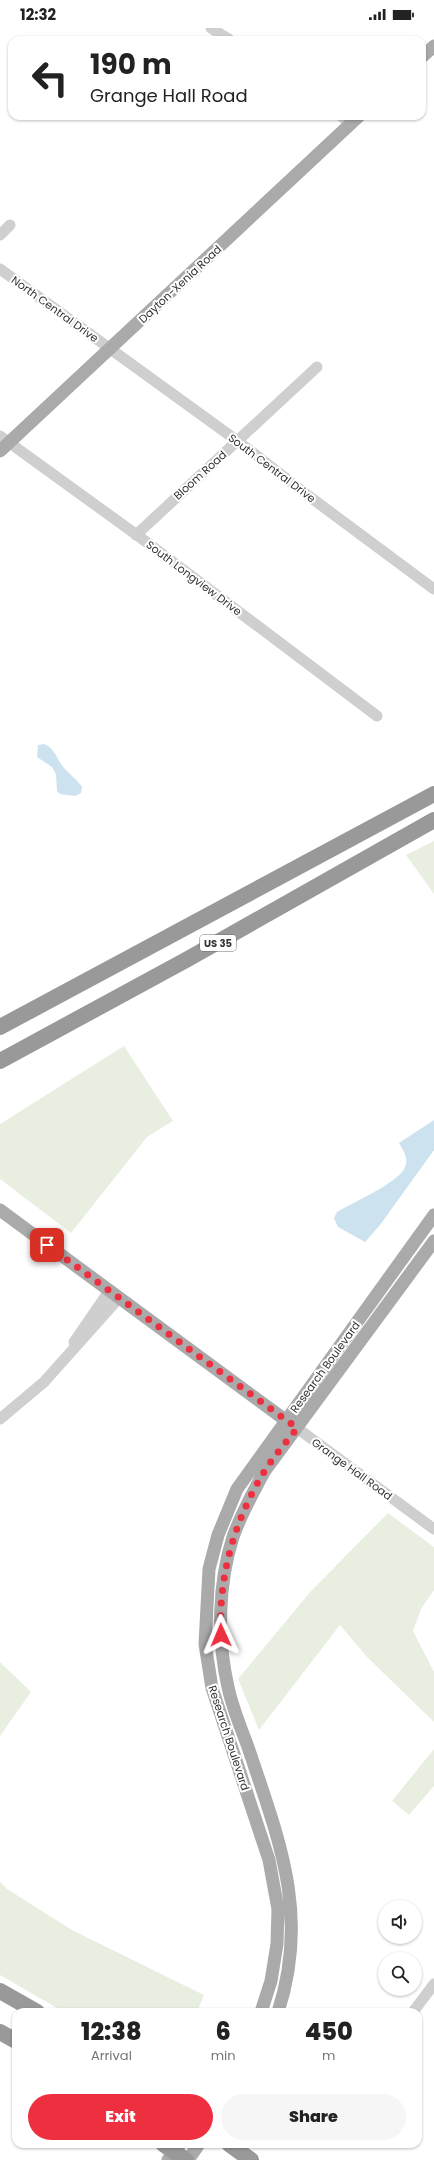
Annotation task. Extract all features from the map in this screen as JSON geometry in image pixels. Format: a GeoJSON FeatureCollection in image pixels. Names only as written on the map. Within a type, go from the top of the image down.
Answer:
{"type":"FeatureCollection","features":[{"type":"Feature","properties":{"kind":"highway","name":"US 35"},"geometry":{"type":"LineString","coordinates":[[0,1027],[434,794]]}},
{"type":"Feature","properties":{"kind":"highway","name":"US 35"},"geometry":{"type":"LineString","coordinates":[[0,1061],[193,957],[434,820]]}},
{"type":"Feature","properties":{"kind":"highway"},"geometry":{"type":"LineString","coordinates":[[0,1991],[30,2008]]}},
{"type":"Feature","properties":{"kind":"highway"},"geometry":{"type":"LineString","coordinates":[[0,2032],[12,2039]]}},
{"type":"Feature","properties":{"kind":"highway"},"geometry":{"type":"LineString","coordinates":[[0,2045],[12,2050]]}},
{"type":"Feature","properties":{"kind":"highway"},"geometry":{"type":"LineString","coordinates":[[169,2148],[187,2160]]}},
{"type":"Feature","properties":{"kind":"highway"},"geometry":{"type":"LineString","coordinates":[[234,2148],[251,2160]]}},
{"type":"Feature","properties":{"kind":"main road"},"geometry":{"type":"LineString","coordinates":[[426,53],[434,46]]}},
{"type":"Feature","properties":{"kind":"main road","name":"Dayton-Xenia Road"},"geometry":{"type":"LineString","coordinates":[[3,443],[110,349],[348,120]]}},
{"type":"Feature","properties":{"kind":"main road","name":"Grange Hall Road"},"geometry":{"type":"LineString","coordinates":[[0,1210],[297,1428]]}},
{"type":"Feature","properties":{"kind":"main road","name":"Research Boulevard"},"geometry":{"type":"LineString","coordinates":[[262,2008],[271,1981],[277,1944],[278,1908],[269,1860],[212,1688],[205,1644],[209,1569],[218,1535],[237,1489],[434,1215]]}},
{"type":"Feature","properties":{"kind":"main road","name":"Research Boulevard"},"geometry":{"type":"LineString","coordinates":[[279,2008],[284,1993],[290,1953],[292,1925],[288,1875],[277,1833],[228,1688],[220,1620],[224,1577],[233,1538],[246,1507],[264,1472],[434,1241]]}},
{"type":"Feature","properties":{"kind":"main road"},"geometry":{"type":"LineString","coordinates":[[168,2160],[177,2148]]}},
{"type":"Feature","properties":{"kind":"main road"},"geometry":{"type":"LineString","coordinates":[[187,2160],[196,2148]]}},
{"type":"Feature","properties":{"kind":"street"},"geometry":{"type":"LineString","coordinates":[[211,28],[224,36]]}},
{"type":"Feature","properties":{"kind":"street"},"geometry":{"type":"LineString","coordinates":[[0,235],[10,225]]}},
{"type":"Feature","properties":{"kind":"street","name":"North Central Drive"},"geometry":{"type":"LineString","coordinates":[[0,269],[110,349]]}},
{"type":"Feature","properties":{"kind":"street","name":"South Central Drive"},"geometry":{"type":"LineString","coordinates":[[110,349],[434,588]]}},
{"type":"Feature","properties":{"kind":"street","name":"Bloom Road"},"geometry":{"type":"LineString","coordinates":[[136,535],[317,367]]}},
{"type":"Feature","properties":{"kind":"street","name":"South Longview Drive"},"geometry":{"type":"LineString","coordinates":[[3,443],[136,535],[377,716]]}},
{"type":"Feature","properties":{"kind":"street"},"geometry":{"type":"LineString","coordinates":[[0,1419],[34,1391],[69,1354],[114,1295]]}},
{"type":"Feature","properties":{"kind":"street","name":"Grange Hall Road"},"geometry":{"type":"LineString","coordinates":[[297,1428],[434,1529]]}},
{"type":"Feature","properties":{"kind":"street"},"geometry":{"type":"LineString","coordinates":[[416,2008],[434,1984]]}},
{"type":"Feature","properties":{"kind":"green space"},"geometry":{"type":"Polygon","coordinates":[[[434,841],[434,894],[406,855],[434,841]]]}},
{"type":"Feature","properties":{"kind":"green space"},"geometry":{"type":"Polygon","coordinates":[[[124,1046],[173,1121],[147,1137],[71,1233],[0,1179],[0,1124],[124,1046]]]}},
{"type":"Feature","properties":{"kind":"green space"},"geometry":{"type":"Polygon","coordinates":[[[388,1513],[434,1547],[434,1590],[421,1609],[413,1631],[434,1672],[434,1722],[367,1657],[340,1625],[259,1730],[238,1679],[311,1591],[388,1513]]]}},
{"type":"Feature","properties":{"kind":"green space"},"geometry":{"type":"Polygon","coordinates":[[[0,1662],[31,1692],[0,1736],[0,1662]]]}},
{"type":"Feature","properties":{"kind":"green space"},"geometry":{"type":"Polygon","coordinates":[[[434,1749],[434,1786],[409,1815],[392,1801],[434,1749]]]}},
{"type":"Feature","properties":{"kind":"green space"},"geometry":{"type":"Polygon","coordinates":[[[0,1882],[7,1889],[72,1930],[204,1995],[199,2008],[57,2008],[0,1975],[0,1882]]]}},
{"type":"Feature","properties":{"kind":"water"},"geometry":{"type":"Polygon","coordinates":[[[44,744],[53,751],[61,765],[80,784],[82,787],[81,793],[75,796],[60,794],[57,791],[56,774],[52,767],[37,757],[38,745],[44,744]]]}},
{"type":"Feature","properties":{"kind":"water"},"geometry":{"type":"Polygon","coordinates":[[[434,1120],[434,1150],[380,1225],[365,1242],[338,1227],[334,1218],[337,1212],[375,1192],[401,1173],[405,1167],[406,1160],[405,1154],[399,1143],[434,1120]]]}},
{"type":"Feature","properties":{"kind":"route"},"geometry":{"type":"LineString","coordinates":[[47,1245],[297,1428],[264,1472],[246,1507],[233,1538],[224,1577],[220,1620],[221,1635]]}}]}
